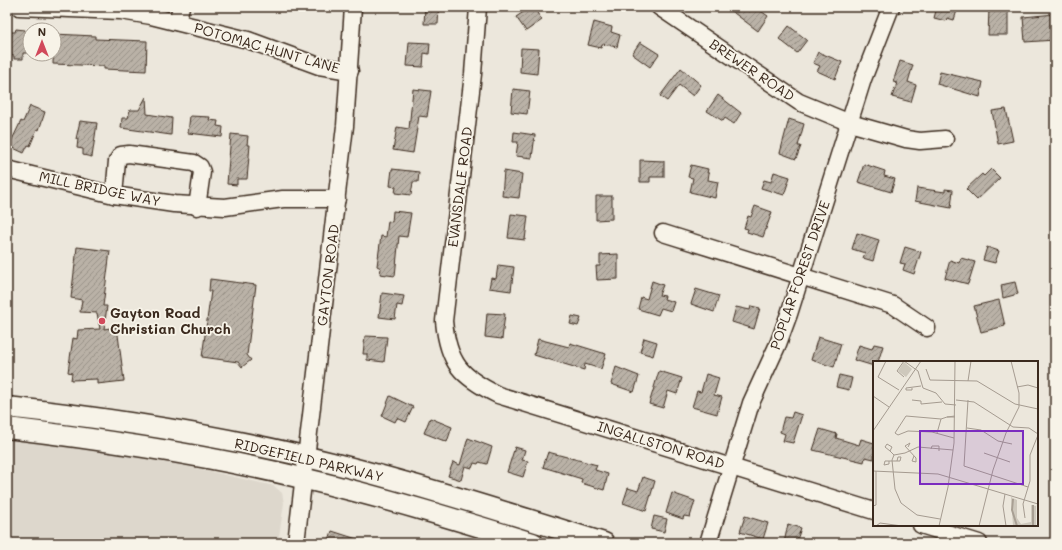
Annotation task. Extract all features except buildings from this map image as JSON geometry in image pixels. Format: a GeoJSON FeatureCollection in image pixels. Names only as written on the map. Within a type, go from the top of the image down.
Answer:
{"type":"FeatureCollection","features":[{"type":"Feature","properties":{"kind":"main road","name":"RIDGEFIELD PARKWAY"},"geometry":{"type":"LineString","coordinates":[[7,407],[156,427],[307,457],[453,497],[604,543]]}},
{"type":"Feature","properties":{"kind":"main road","name":"RIDGEFIELD PARKWAY"},"geometry":{"type":"LineString","coordinates":[[7,428],[92,439],[181,453],[304,478],[403,504],[533,543]]}},
{"type":"Feature","properties":{"kind":"street","name":"POTOMAC HUNT LANE"},"geometry":{"type":"LineString","coordinates":[[19,7],[179,14],[320,66],[350,71]]}},
{"type":"Feature","properties":{"kind":"street","name":"GAYTON ROAD"},"geometry":{"type":"LineString","coordinates":[[296,543],[337,199],[350,71],[353,7]]}},
{"type":"Feature","properties":{"kind":"street","name":"EVANSDALE ROAD"},"geometry":{"type":"LineString","coordinates":[[456,365],[448,347],[444,321],[473,74],[478,7]]}},
{"type":"Feature","properties":{"kind":"street","name":"BREWER ROAD"},"geometry":{"type":"LineString","coordinates":[[659,7],[799,102],[850,123],[906,139],[920,141],[945,139]]}},
{"type":"Feature","properties":{"kind":"street","name":"POPLAR FOREST DRIVE"},"geometry":{"type":"LineString","coordinates":[[708,543],[751,403],[778,344],[863,79],[891,7]]}},
{"type":"Feature","properties":{"kind":"street"},"geometry":{"type":"LineString","coordinates":[[114,195],[117,161],[121,155],[129,154],[194,163],[200,167],[202,172],[198,206]]}},
{"type":"Feature","properties":{"kind":"street","name":"MILL BRIDGE WAY"},"geometry":{"type":"LineString","coordinates":[[7,168],[114,195],[198,206],[225,206],[284,199],[337,199]]}},
{"type":"Feature","properties":{"kind":"street"},"geometry":{"type":"LineString","coordinates":[[663,233],[893,305],[927,328]]}},
{"type":"Feature","properties":{"kind":"street","name":"INGALLSTON ROAD"},"geometry":{"type":"LineString","coordinates":[[456,365],[472,381],[498,395],[873,510]]}},
{"type":"Feature","properties":{"kind":"street"},"geometry":{"type":"LineString","coordinates":[[924,526],[979,543]]}},
{"type":"Feature","properties":{"kind":"shaded area"},"geometry":{"type":"Polygon","coordinates":[[[7,437],[138,453],[169,462],[274,486],[282,493],[284,503],[278,543],[7,543],[7,437]]]}},
{"type":"Feature","properties":{"kind":"place","name":"Gayton Road Christian Church"},"geometry":{"type":"Point","coordinates":[102,321]}}]}
